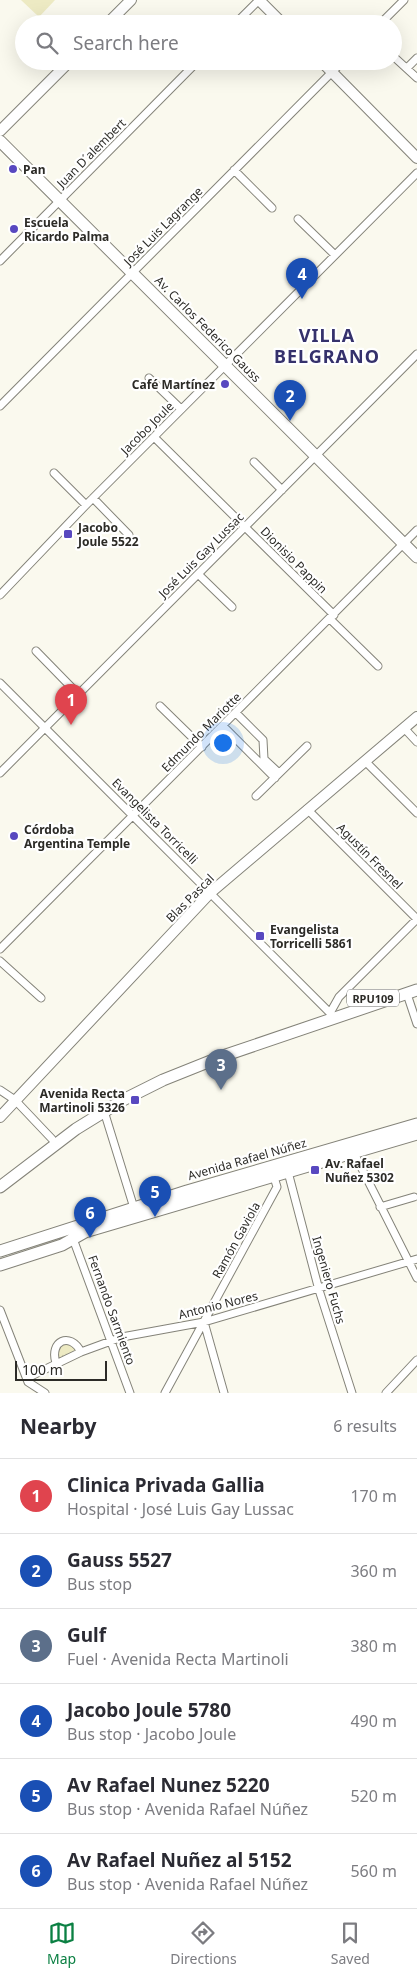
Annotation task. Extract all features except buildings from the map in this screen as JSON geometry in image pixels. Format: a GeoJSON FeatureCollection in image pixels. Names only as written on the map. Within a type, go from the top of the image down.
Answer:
{"type":"FeatureCollection","features":[{"type":"Feature","properties":{"kind":"main road"},"geometry":{"type":"LineString","coordinates":[[116,15],[131,0]]}},
{"type":"Feature","properties":{"kind":"main road"},"geometry":{"type":"LineString","coordinates":[[259,0],[274,15]]}},
{"type":"Feature","properties":{"kind":"main road"},"geometry":{"type":"LineString","coordinates":[[0,131],[61,70]]}},
{"type":"Feature","properties":{"kind":"main road"},"geometry":{"type":"LineString","coordinates":[[332,72],[417,158]]}},
{"type":"Feature","properties":{"kind":"main road","name":"Av. Carlos Federico Gauss"},"geometry":{"type":"LineString","coordinates":[[0,141],[417,557]]}},
{"type":"Feature","properties":{"kind":"main road","name":"Blas Pascal"},"geometry":{"type":"LineString","coordinates":[[0,1117],[210,893],[417,717]]}},
{"type":"Feature","properties":{"kind":"main road","name":"RPU109"},"geometry":{"type":"LineString","coordinates":[[0,1187],[103,1108],[177,1074],[292,1033],[298,1028],[417,984]]}},
{"type":"Feature","properties":{"kind":"main road","name":"RPU109"},"geometry":{"type":"LineString","coordinates":[[0,1180],[52,1139],[145,1082],[188,1063],[412,992]]}},
{"type":"Feature","properties":{"kind":"main road","name":"Avenida Rafael Núñez"},"geometry":{"type":"LineString","coordinates":[[0,1259],[72,1237],[84,1228],[134,1208],[417,1124]]}},
{"type":"Feature","properties":{"kind":"main road","name":"Avenida Rafael Núñez"},"geometry":{"type":"LineString","coordinates":[[0,1251],[84,1228],[276,1182],[354,1153],[417,1134]]}},
{"type":"Feature","properties":{"kind":"main road"},"geometry":{"type":"LineString","coordinates":[[289,1178],[289,1169],[294,1165],[331,1154],[338,1147]]}},
{"type":"Feature","properties":{"kind":"main road"},"geometry":{"type":"LineString","coordinates":[[261,1170],[268,1171],[276,1182]]}},
{"type":"Feature","properties":{"kind":"main road"},"geometry":{"type":"LineString","coordinates":[[0,1245],[53,1229],[84,1228]]}},
{"type":"Feature","properties":{"kind":"main road"},"geometry":{"type":"LineString","coordinates":[[0,1265],[46,1251],[72,1237]]}},
{"type":"Feature","properties":{"kind":"street"},"geometry":{"type":"LineString","coordinates":[[244,15],[259,0]]}},
{"type":"Feature","properties":{"kind":"street"},"geometry":{"type":"LineString","coordinates":[[389,15],[404,0]]}},
{"type":"Feature","properties":{"kind":"street"},"geometry":{"type":"LineString","coordinates":[[407,68],[417,58]]}},
{"type":"Feature","properties":{"kind":"street"},"geometry":{"type":"LineString","coordinates":[[402,64],[417,78]]}},
{"type":"Feature","properties":{"kind":"street","name":"Juan D´alembert"},"geometry":{"type":"LineString","coordinates":[[0,261],[189,70]]}},
{"type":"Feature","properties":{"kind":"street","name":"José Luis Lagrange"},"geometry":{"type":"LineString","coordinates":[[0,406],[332,72]]}},
{"type":"Feature","properties":{"kind":"street"},"geometry":{"type":"LineString","coordinates":[[234,170],[272,208]]}},
{"type":"Feature","properties":{"kind":"street","name":"Jacobo Joule"},"geometry":{"type":"LineString","coordinates":[[0,595],[86,505],[417,173]]}},
{"type":"Feature","properties":{"kind":"street"},"geometry":{"type":"LineString","coordinates":[[298,219],[335,255]]}},
{"type":"Feature","properties":{"kind":"street","name":"José Luis Gay Lussac"},"geometry":{"type":"LineString","coordinates":[[0,773],[417,354]]}},
{"type":"Feature","properties":{"kind":"street"},"geometry":{"type":"LineString","coordinates":[[149,378],[181,409]]}},
{"type":"Feature","properties":{"kind":"street","name":"Dionisio Pappin"},"geometry":{"type":"LineString","coordinates":[[154,437],[245,527],[378,666]]}},
{"type":"Feature","properties":{"kind":"street"},"geometry":{"type":"LineString","coordinates":[[254,462],[282,490]]}},
{"type":"Feature","properties":{"kind":"street"},"geometry":{"type":"LineString","coordinates":[[54,473],[86,505]]}},
{"type":"Feature","properties":{"kind":"street"},"geometry":{"type":"LineString","coordinates":[[93,498],[129,535]]}},
{"type":"Feature","properties":{"kind":"street","name":"Edmundo Mariotte"},"geometry":{"type":"LineString","coordinates":[[0,949],[417,530]]}},
{"type":"Feature","properties":{"kind":"street"},"geometry":{"type":"LineString","coordinates":[[198,574],[232,607]]}},
{"type":"Feature","properties":{"kind":"street"},"geometry":{"type":"LineString","coordinates":[[36,651],[78,694]]}},
{"type":"Feature","properties":{"kind":"street","name":"Evangelista Torricelli"},"geometry":{"type":"LineString","coordinates":[[0,683],[332,1016]]}},
{"type":"Feature","properties":{"kind":"street"},"geometry":{"type":"LineString","coordinates":[[160,706],[202,746]]}},
{"type":"Feature","properties":{"kind":"street"},"geometry":{"type":"LineString","coordinates":[[236,713],[263,740],[262,761]]}},
{"type":"Feature","properties":{"kind":"street"},"geometry":{"type":"LineString","coordinates":[[223,726],[277,776]]}},
{"type":"Feature","properties":{"kind":"street"},"geometry":{"type":"LineString","coordinates":[[404,728],[417,742]]}},
{"type":"Feature","properties":{"kind":"street"},"geometry":{"type":"LineString","coordinates":[[256,796],[307,746]]}},
{"type":"Feature","properties":{"kind":"street"},"geometry":{"type":"LineString","coordinates":[[365,761],[417,813]]}},
{"type":"Feature","properties":{"kind":"street","name":"Agustín Fresnel"},"geometry":{"type":"LineString","coordinates":[[307,809],[417,919]]}},
{"type":"Feature","properties":{"kind":"street"},"geometry":{"type":"LineString","coordinates":[[332,1016],[339,997],[417,919]]}},
{"type":"Feature","properties":{"kind":"street"},"geometry":{"type":"LineString","coordinates":[[0,961],[41,998]]}},
{"type":"Feature","properties":{"kind":"street"},"geometry":{"type":"LineString","coordinates":[[412,992],[417,1024]]}},
{"type":"Feature","properties":{"kind":"street"},"geometry":{"type":"LineString","coordinates":[[0,1090],[15,1100],[52,1139]]}},
{"type":"Feature","properties":{"kind":"street"},"geometry":{"type":"LineString","coordinates":[[103,1108],[134,1208]]}},
{"type":"Feature","properties":{"kind":"street"},"geometry":{"type":"LineString","coordinates":[[354,1153],[417,1278]]}},
{"type":"Feature","properties":{"kind":"street","name":"Ingeniero Fuchs"},"geometry":{"type":"LineString","coordinates":[[289,1178],[319,1290],[352,1393]]}},
{"type":"Feature","properties":{"kind":"street","name":"Ramón Gaviola"},"geometry":{"type":"LineString","coordinates":[[165,1393],[276,1182]]}},
{"type":"Feature","properties":{"kind":"street"},"geometry":{"type":"LineString","coordinates":[[380,1207],[414,1198]]}},
{"type":"Feature","properties":{"kind":"street","name":"Fernando Sarmiento"},"geometry":{"type":"LineString","coordinates":[[72,1237],[130,1393]]}},
{"type":"Feature","properties":{"kind":"street","name":"Antonio Nores"},"geometry":{"type":"LineString","coordinates":[[27,1378],[81,1352],[122,1337],[204,1322],[319,1290],[417,1259]]}},
{"type":"Feature","properties":{"kind":"street"},"geometry":{"type":"LineString","coordinates":[[0,1310],[27,1378],[34,1387],[45,1393]]}},
{"type":"Feature","properties":{"kind":"street"},"geometry":{"type":"LineString","coordinates":[[204,1322],[224,1393]]}},
{"type":"Feature","properties":{"kind":"street"},"geometry":{"type":"LineString","coordinates":[[56,1364],[54,1352],[62,1341],[68,1340],[74,1343],[81,1352]]}},
{"type":"Feature","properties":{"kind":"street"},"geometry":{"type":"LineString","coordinates":[[386,1393],[417,1360]]}},
{"type":"Feature","properties":{"kind":"green space"},"geometry":{"type":"Polygon","coordinates":[[[21,0],[55,0],[41,15],[37,15],[21,0]]]}},
{"type":"Feature","properties":{"kind":"green space"},"geometry":{"type":"Polygon","coordinates":[[[66,1342],[77,1350],[57,1359],[56,1351],[66,1342]]]}},
{"type":"Feature","properties":{"kind":"place","name":"Pan"},"geometry":{"type":"Point","coordinates":[13,169]}},
{"type":"Feature","properties":{"kind":"place","name":"Escuela Ricardo Palma"},"geometry":{"type":"Point","coordinates":[14,229]}},
{"type":"Feature","properties":{"kind":"place","name":"Jacobo Joule 5780"},"geometry":{"type":"Point","coordinates":[302,299]}},
{"type":"Feature","properties":{"kind":"place","name":"Café Martínez"},"geometry":{"type":"Point","coordinates":[225,384]}},
{"type":"Feature","properties":{"kind":"place","name":"Gauss 5527"},"geometry":{"type":"Point","coordinates":[290,421]}},
{"type":"Feature","properties":{"kind":"place","name":"Jacobo Joule 5522"},"geometry":{"type":"Point","coordinates":[68,534]}},
{"type":"Feature","properties":{"kind":"place","name":"Clinica Privada Gallia"},"geometry":{"type":"Point","coordinates":[71,725]}},
{"type":"Feature","properties":{"kind":"place","name":"Córdoba Argentina Temple"},"geometry":{"type":"Point","coordinates":[14,836]}},
{"type":"Feature","properties":{"kind":"place","name":"Evangelista Torricelli 5861"},"geometry":{"type":"Point","coordinates":[260,936]}},
{"type":"Feature","properties":{"kind":"place","name":"Gulf"},"geometry":{"type":"Point","coordinates":[221,1090]}},
{"type":"Feature","properties":{"kind":"place","name":"Avenida Recta Martinoli 5326"},"geometry":{"type":"Point","coordinates":[135,1100]}},
{"type":"Feature","properties":{"kind":"place","name":"Av. Rafael Nuñez 5302"},"geometry":{"type":"Point","coordinates":[315,1170]}},
{"type":"Feature","properties":{"kind":"place","name":"Av Rafael Nunez 5220"},"geometry":{"type":"Point","coordinates":[155,1217]}},
{"type":"Feature","properties":{"kind":"place","name":"Av Rafael Nuñez al 5152"},"geometry":{"type":"Point","coordinates":[90,1238]}},
{"type":"Feature","properties":{"kind":"district","name":"VILLA BELGRANO"},"geometry":{"type":"Point","coordinates":[327,345]}}]}
